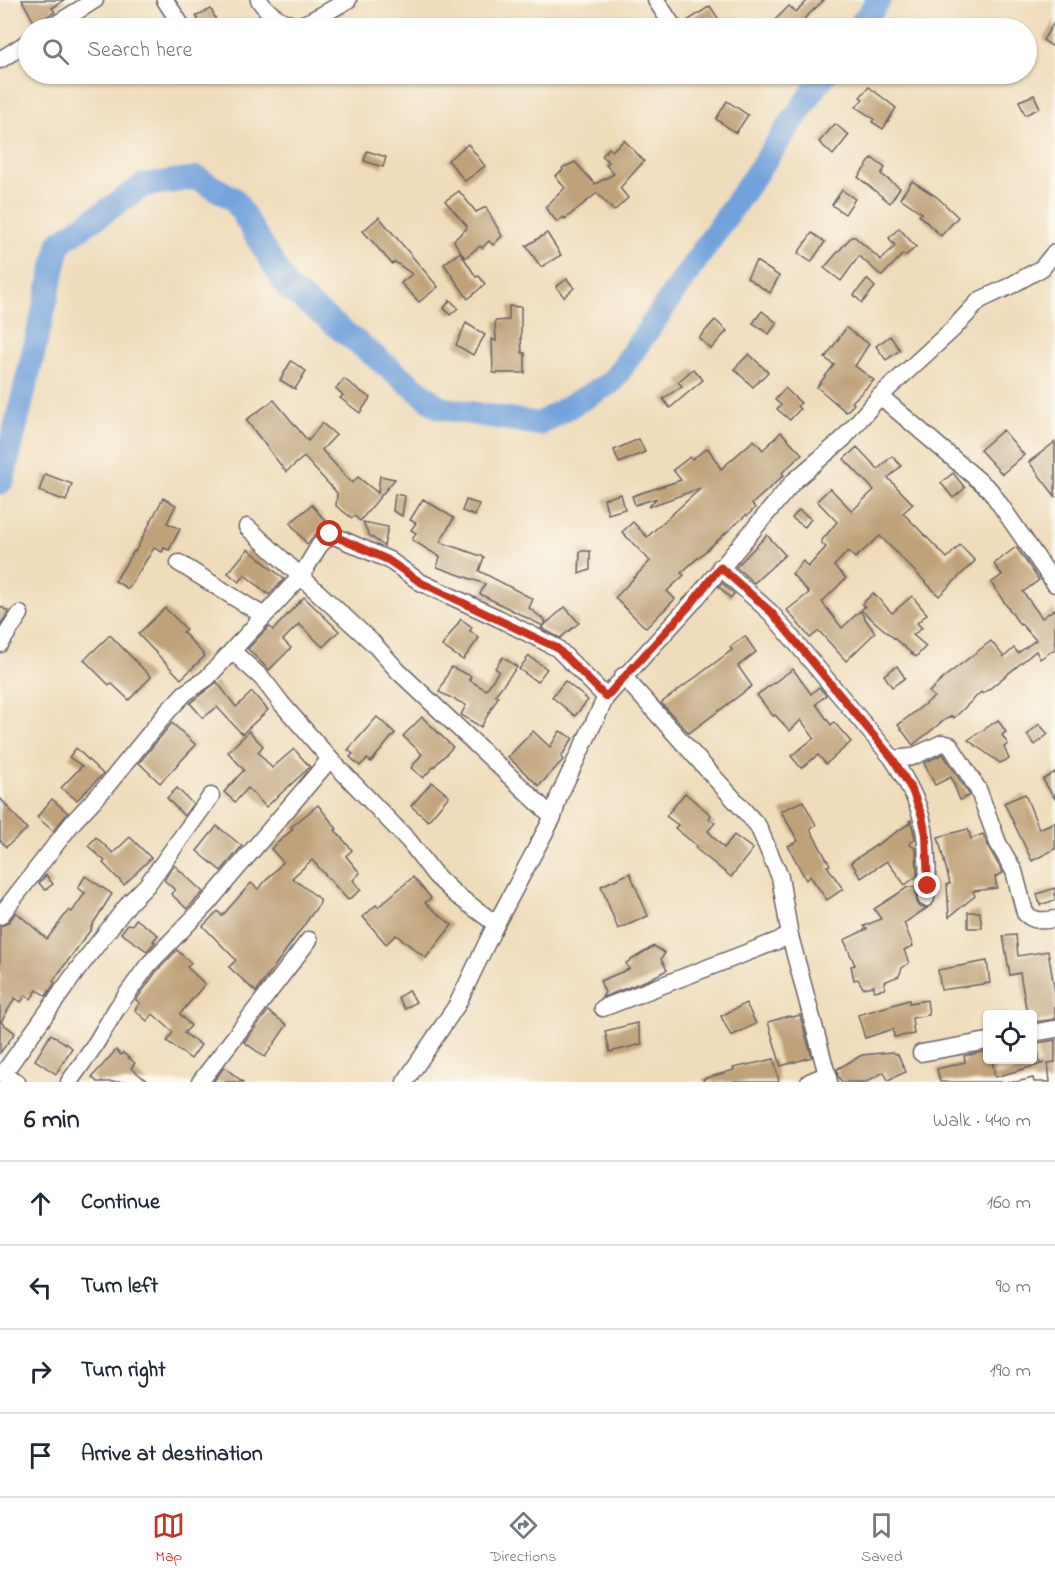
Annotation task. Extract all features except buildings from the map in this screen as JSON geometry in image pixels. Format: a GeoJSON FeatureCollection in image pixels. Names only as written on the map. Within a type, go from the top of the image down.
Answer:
{"type":"FeatureCollection","features":[{"type":"Feature","properties":{"kind":"street"},"geometry":{"type":"LineString","coordinates":[[66,18],[95,0]]}},
{"type":"Feature","properties":{"kind":"street"},"geometry":{"type":"LineString","coordinates":[[165,0],[177,18]]}},
{"type":"Feature","properties":{"kind":"street"},"geometry":{"type":"LineString","coordinates":[[259,0],[266,11],[277,18]]}},
{"type":"Feature","properties":{"kind":"street"},"geometry":{"type":"LineString","coordinates":[[315,18],[348,0]]}},
{"type":"Feature","properties":{"kind":"street"},"geometry":{"type":"LineString","coordinates":[[656,0],[668,18]]}},
{"type":"Feature","properties":{"kind":"street"},"geometry":{"type":"LineString","coordinates":[[0,60],[18,48]]}},
{"type":"Feature","properties":{"kind":"street"},"geometry":{"type":"LineString","coordinates":[[405,1082],[457,1005],[496,924],[553,817],[559,796],[606,697],[692,603],[794,481],[843,439],[880,396],[953,329],[980,300],[1042,268],[1055,252]]}},
{"type":"Feature","properties":{"kind":"street"},"geometry":{"type":"LineString","coordinates":[[880,396],[990,490],[1055,584]]}},
{"type":"Feature","properties":{"kind":"street"},"geometry":{"type":"LineString","coordinates":[[247,527],[553,817]]}},
{"type":"Feature","properties":{"kind":"street"},"geometry":{"type":"LineString","coordinates":[[0,916],[74,821],[105,788],[168,711],[185,693],[207,678],[301,576],[319,546],[330,534],[388,560],[420,582],[557,648],[606,697]]}},
{"type":"Feature","properties":{"kind":"street"},"geometry":{"type":"LineString","coordinates":[[179,562],[264,616]]}},
{"type":"Feature","properties":{"kind":"street"},"geometry":{"type":"LineString","coordinates":[[720,567],[771,612],[893,759],[912,790],[922,816],[926,835],[928,886],[926,898]]}},
{"type":"Feature","properties":{"kind":"street"},"geometry":{"type":"LineString","coordinates":[[0,644],[20,614]]}},
{"type":"Feature","properties":{"kind":"street"},"geometry":{"type":"LineString","coordinates":[[232,651],[262,678],[330,759],[409,841],[435,875],[455,894],[496,924]]}},
{"type":"Feature","properties":{"kind":"street"},"geometry":{"type":"LineString","coordinates":[[623,676],[758,826],[780,877],[790,936],[829,1078],[809,1082]]}},
{"type":"Feature","properties":{"kind":"street"},"geometry":{"type":"LineString","coordinates":[[893,759],[912,757],[942,743],[950,745],[978,789],[998,843],[1014,871],[1025,913],[1029,918],[1036,920],[1055,919]]}},
{"type":"Feature","properties":{"kind":"street"},"geometry":{"type":"LineString","coordinates":[[69,1082],[148,965],[206,904],[330,759]]}},
{"type":"Feature","properties":{"kind":"street"},"geometry":{"type":"LineString","coordinates":[[6,1076],[78,969],[130,902],[147,885],[211,796]]}},
{"type":"Feature","properties":{"kind":"street"},"geometry":{"type":"LineString","coordinates":[[603,1008],[790,936]]}},
{"type":"Feature","properties":{"kind":"street"},"geometry":{"type":"LineString","coordinates":[[200,1082],[309,939]]}},
{"type":"Feature","properties":{"kind":"street"},"geometry":{"type":"LineString","coordinates":[[1037,1032],[1055,1029]]}},
{"type":"Feature","properties":{"kind":"street"},"geometry":{"type":"LineString","coordinates":[[921,1053],[983,1042]]}},
{"type":"Feature","properties":{"kind":"waterway"},"geometry":{"type":"LineString","coordinates":[[866,18],[879,0]]}},
{"type":"Feature","properties":{"kind":"waterway"},"geometry":{"type":"LineString","coordinates":[[0,483],[3,479],[60,242],[144,185],[197,178],[234,199],[287,287],[440,408],[539,424],[612,382],[818,84]]}},
{"type":"Feature","properties":{"kind":"route"},"geometry":{"type":"LineString","coordinates":[[330,534],[388,560],[420,582],[557,648],[606,697],[692,603],[720,567],[771,612],[893,759],[912,790],[922,816],[926,835],[928,886]]}}]}
